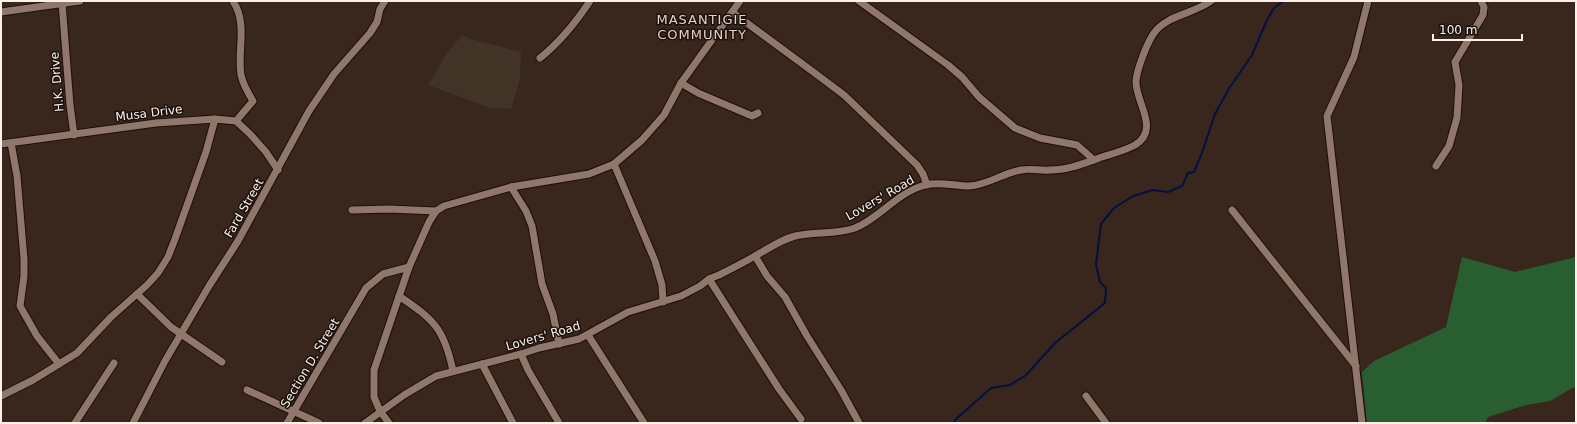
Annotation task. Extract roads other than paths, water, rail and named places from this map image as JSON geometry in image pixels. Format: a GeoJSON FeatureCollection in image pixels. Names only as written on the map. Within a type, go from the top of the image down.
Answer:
{"type":"FeatureCollection","features":[{"type":"Feature","properties":{"kind":"street"},"geometry":{"type":"LineString","coordinates":[[1,12],[80,1]]}},
{"type":"Feature","properties":{"kind":"street"},"geometry":{"type":"LineString","coordinates":[[233,1],[239,12],[241,22],[241,76],[253,101],[236,121],[266,152],[278,170]]}},
{"type":"Feature","properties":{"kind":"street","name":"Fard Street"},"geometry":{"type":"LineString","coordinates":[[133,423],[165,361],[209,286],[238,241],[309,111],[334,74],[370,33],[377,22],[380,9],[385,1]]}},
{"type":"Feature","properties":{"kind":"street"},"geometry":{"type":"LineString","coordinates":[[540,58],[559,41],[580,16],[590,1]]}},
{"type":"Feature","properties":{"kind":"street"},"geometry":{"type":"LineString","coordinates":[[389,423],[380,411],[374,397],[374,370],[409,267],[429,222],[436,211],[444,206],[511,187],[589,174],[614,164],[642,140],[664,115],[681,83],[740,1]]}},
{"type":"Feature","properties":{"kind":"street"},"geometry":{"type":"LineString","coordinates":[[859,1],[948,65],[962,77],[979,97],[1015,128],[1040,138],[1077,145],[1094,160]]}},
{"type":"Feature","properties":{"kind":"street","name":"Lovers' Road"},"geometry":{"type":"LineString","coordinates":[[365,423],[380,411],[436,376],[539,348],[580,339],[628,312],[663,302],[687,293],[709,279],[780,242],[796,236],[854,228],[866,222],[902,196],[927,185],[969,186],[982,184],[1021,170],[1062,169],[1080,165],[1135,145],[1143,138],[1146,121],[1144,108],[1136,81],[1143,58],[1153,34],[1166,21],[1193,12],[1211,1]]}},
{"type":"Feature","properties":{"kind":"street"},"geometry":{"type":"LineString","coordinates":[[1362,423],[1327,116],[1354,57],[1368,1]]}},
{"type":"Feature","properties":{"kind":"street"},"geometry":{"type":"LineString","coordinates":[[1436,166],[1449,146],[1458,118],[1459,85],[1455,62],[1483,16],[1484,7],[1481,1]]}},
{"type":"Feature","properties":{"kind":"street","name":"H.K. Drive"},"geometry":{"type":"LineString","coordinates":[[62,3],[70,105],[74,134]]}},
{"type":"Feature","properties":{"kind":"street"},"geometry":{"type":"LineString","coordinates":[[732,12],[844,95],[917,165],[923,174],[927,185]]}},
{"type":"Feature","properties":{"kind":"street"},"geometry":{"type":"LineString","coordinates":[[681,83],[698,93],[748,114],[755,116],[758,114]]}},
{"type":"Feature","properties":{"kind":"street"},"geometry":{"type":"LineString","coordinates":[[1,396],[33,380],[77,353],[113,315],[154,277],[168,257],[206,152],[215,119]]}},
{"type":"Feature","properties":{"kind":"street","name":"Musa Drive"},"geometry":{"type":"LineString","coordinates":[[1,144],[156,123],[215,119],[236,121]]}},
{"type":"Feature","properties":{"kind":"street"},"geometry":{"type":"LineString","coordinates":[[11,143],[17,176],[24,259],[24,276],[20,306],[37,336],[60,364]]}},
{"type":"Feature","properties":{"kind":"street"},"geometry":{"type":"LineString","coordinates":[[614,164],[655,261],[662,285],[663,302]]}},
{"type":"Feature","properties":{"kind":"street"},"geometry":{"type":"LineString","coordinates":[[511,187],[526,211],[532,226],[542,284],[553,314],[559,344]]}},
{"type":"Feature","properties":{"kind":"street"},"geometry":{"type":"LineString","coordinates":[[352,210],[389,209],[436,211]]}},
{"type":"Feature","properties":{"kind":"street"},"geometry":{"type":"LineString","coordinates":[[1232,210],[1356,366]]}},
{"type":"Feature","properties":{"kind":"street"},"geometry":{"type":"LineString","coordinates":[[755,256],[768,276],[785,297],[859,423]]}},
{"type":"Feature","properties":{"kind":"street","name":"Section D. Street"},"geometry":{"type":"LineString","coordinates":[[287,423],[366,288],[383,274],[409,267]]}},
{"type":"Feature","properties":{"kind":"street"},"geometry":{"type":"LineString","coordinates":[[709,279],[779,389],[801,418]]}},
{"type":"Feature","properties":{"kind":"street"},"geometry":{"type":"LineString","coordinates":[[137,294],[163,320],[181,335],[222,362]]}},
{"type":"Feature","properties":{"kind":"street"},"geometry":{"type":"LineString","coordinates":[[399,296],[432,320],[442,335],[453,371]]}},
{"type":"Feature","properties":{"kind":"street"},"geometry":{"type":"LineString","coordinates":[[588,335],[644,423]]}},
{"type":"Feature","properties":{"kind":"street"},"geometry":{"type":"LineString","coordinates":[[521,354],[528,370],[559,423]]}},
{"type":"Feature","properties":{"kind":"street"},"geometry":{"type":"LineString","coordinates":[[75,423],[114,363]]}},
{"type":"Feature","properties":{"kind":"street"},"geometry":{"type":"LineString","coordinates":[[482,364],[513,423]]}},
{"type":"Feature","properties":{"kind":"street"},"geometry":{"type":"LineString","coordinates":[[247,390],[319,423]]}},
{"type":"Feature","properties":{"kind":"street"},"geometry":{"type":"LineString","coordinates":[[1086,396],[1106,423]]}},
{"type":"Feature","properties":{"kind":"waterway"},"geometry":{"type":"LineString","coordinates":[[954,423],[956,419],[991,388],[1010,385],[1026,375],[1055,343],[1105,303],[1106,288],[1100,282],[1096,264],[1101,224],[1114,208],[1133,196],[1153,190],[1168,192],[1182,186],[1188,173],[1194,172],[1215,114],[1230,87],[1252,55],[1267,20],[1274,8],[1283,1]]}},
{"type":"Feature","properties":{"kind":"district","name":"MASANTIGIE COMMUNITY"},"geometry":{"type":"Point","coordinates":[702,26]}}]}
